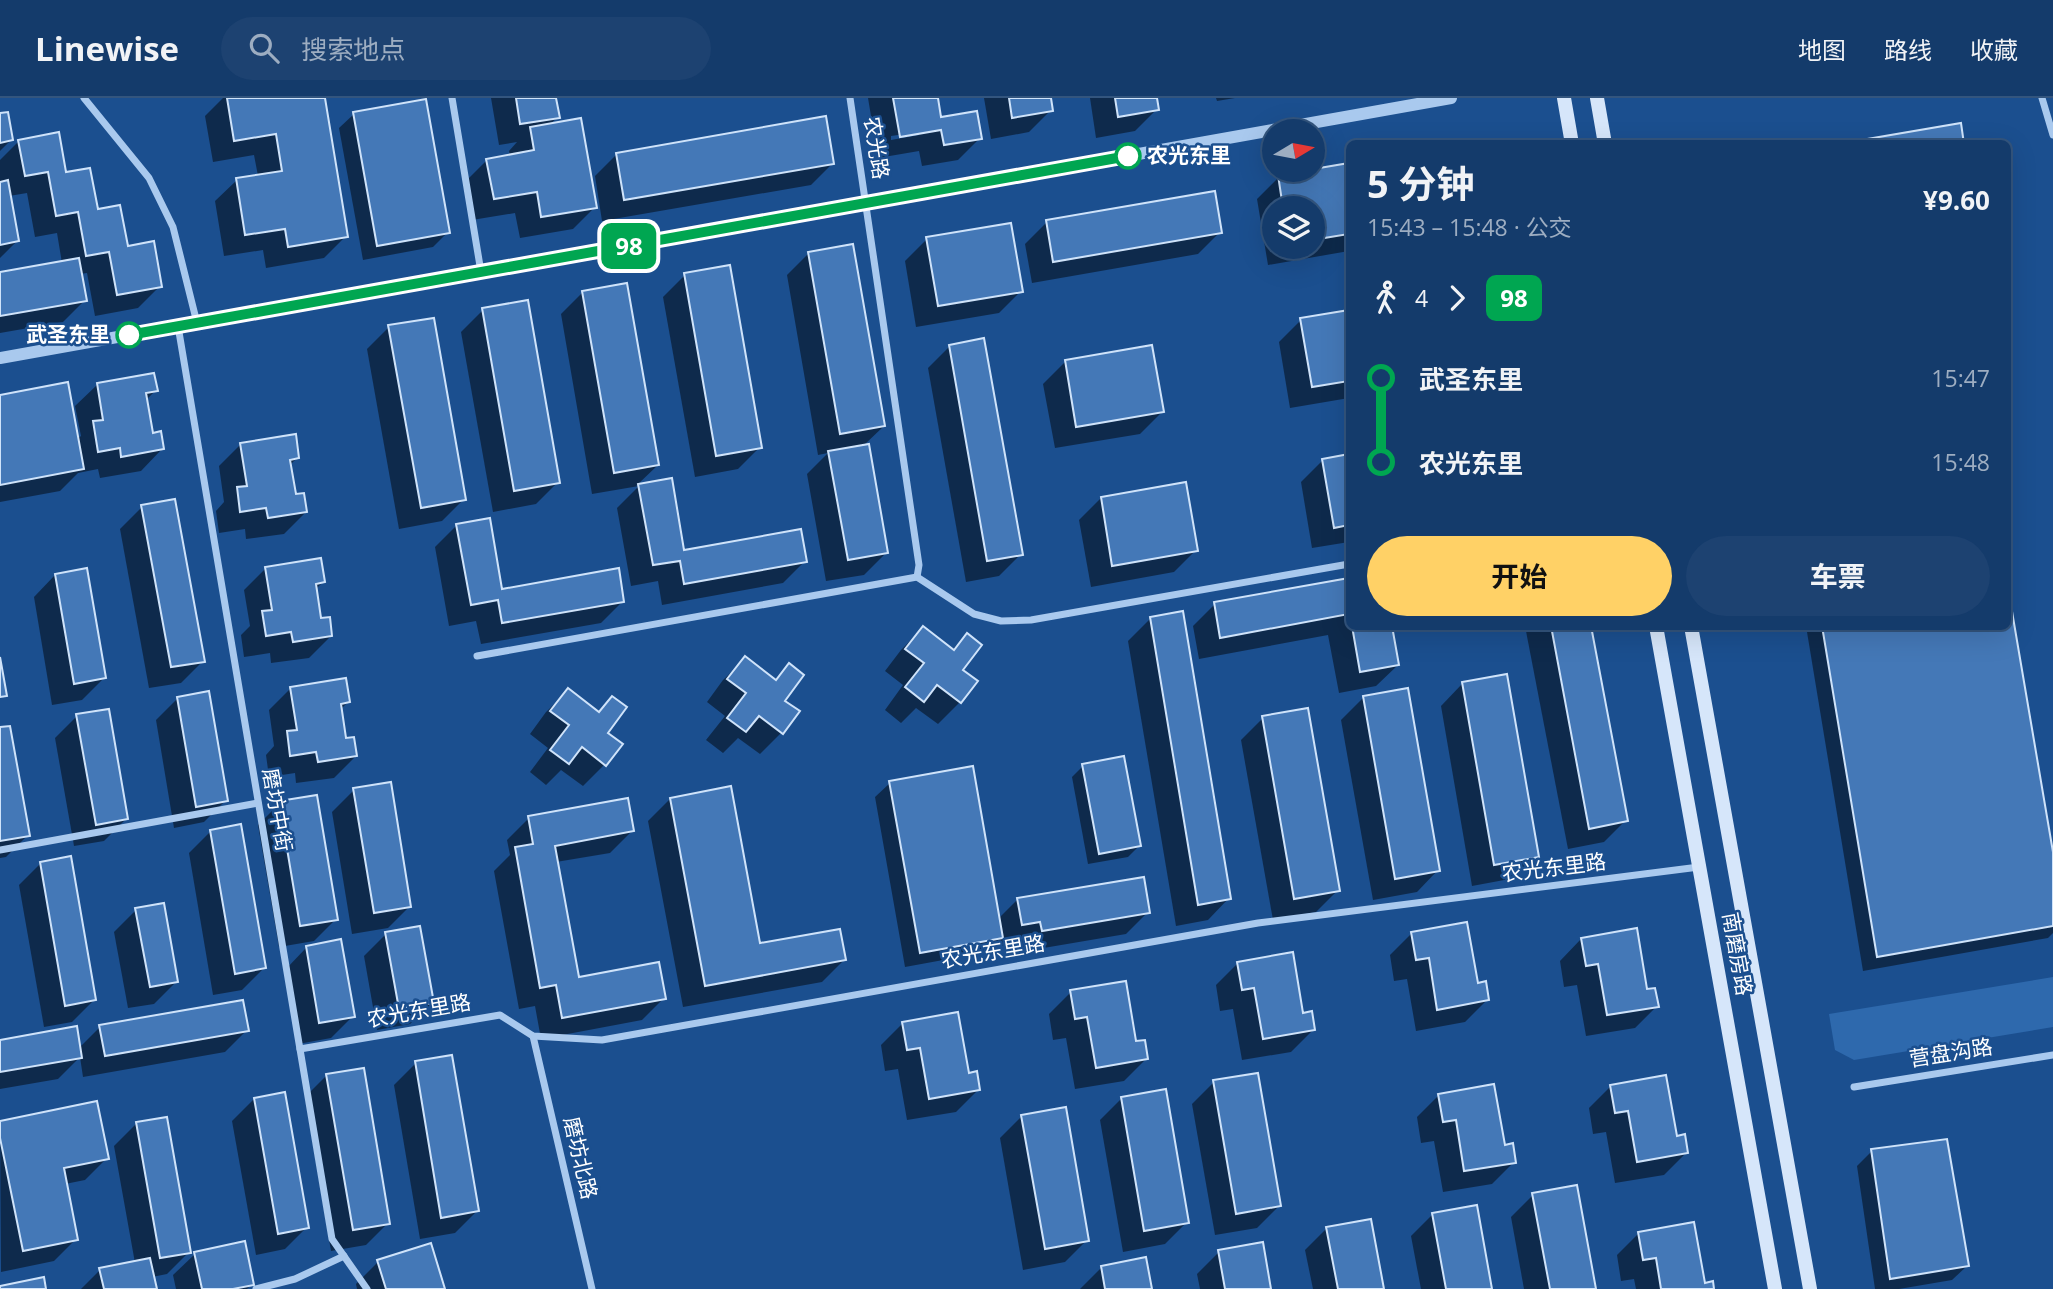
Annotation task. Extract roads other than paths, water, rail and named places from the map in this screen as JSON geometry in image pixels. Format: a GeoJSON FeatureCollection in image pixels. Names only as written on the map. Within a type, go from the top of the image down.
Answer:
{"type":"FeatureCollection","features":[{"type":"Feature","properties":{"kind":"main road"},"geometry":{"type":"LineString","coordinates":[[1564,98],[1571,140]]}},
{"type":"Feature","properties":{"kind":"main road"},"geometry":{"type":"LineString","coordinates":[[1597,98],[1604,140]]}},
{"type":"Feature","properties":{"kind":"main road","name":"南磨房路"},"geometry":{"type":"LineString","coordinates":[[1657,630],[1775,1289]]}},
{"type":"Feature","properties":{"kind":"main road","name":"南磨房路"},"geometry":{"type":"LineString","coordinates":[[1693,630],[1810,1289]]}},
{"type":"Feature","properties":{"kind":"street"},"geometry":{"type":"LineString","coordinates":[[83,98],[149,178],[173,227],[198,323]]}},
{"type":"Feature","properties":{"kind":"street"},"geometry":{"type":"LineString","coordinates":[[452,98],[481,272]]}},
{"type":"Feature","properties":{"kind":"street","name":"农光路"},"geometry":{"type":"LineString","coordinates":[[850,98],[919,565],[917,576]]}},
{"type":"Feature","properties":{"kind":"street"},"geometry":{"type":"LineString","coordinates":[[0,358],[1451,98]]}},
{"type":"Feature","properties":{"kind":"street"},"geometry":{"type":"LineString","coordinates":[[2042,98],[2053,135]]}},
{"type":"Feature","properties":{"kind":"street","name":"磨坊中街"},"geometry":{"type":"LineString","coordinates":[[178,326],[332,1239],[367,1289]]}},
{"type":"Feature","properties":{"kind":"street"},"geometry":{"type":"LineString","coordinates":[[477,656],[917,576],[974,614],[1001,621],[1031,620],[1346,565]]}},
{"type":"Feature","properties":{"kind":"street"},"geometry":{"type":"LineString","coordinates":[[0,850],[258,803]]}},
{"type":"Feature","properties":{"kind":"street","name":"农光东里路"},"geometry":{"type":"LineString","coordinates":[[300,1049],[500,1015],[533,1036],[603,1040],[1258,923],[1699,867]]}},
{"type":"Feature","properties":{"kind":"street","name":"磨坊北路"},"geometry":{"type":"LineString","coordinates":[[533,1036],[592,1289]]}},
{"type":"Feature","properties":{"kind":"street","name":"营盘沟路"},"geometry":{"type":"LineString","coordinates":[[1854,1087],[2053,1055]]}},
{"type":"Feature","properties":{"kind":"street"},"geometry":{"type":"LineString","coordinates":[[256,1289],[296,1279],[344,1256]]}},
{"type":"Feature","properties":{"kind":"place","name":"农光东里"},"geometry":{"type":"Point","coordinates":[1128,156]}},
{"type":"Feature","properties":{"kind":"place","name":"武圣东里"},"geometry":{"type":"Point","coordinates":[129,335]}}]}
